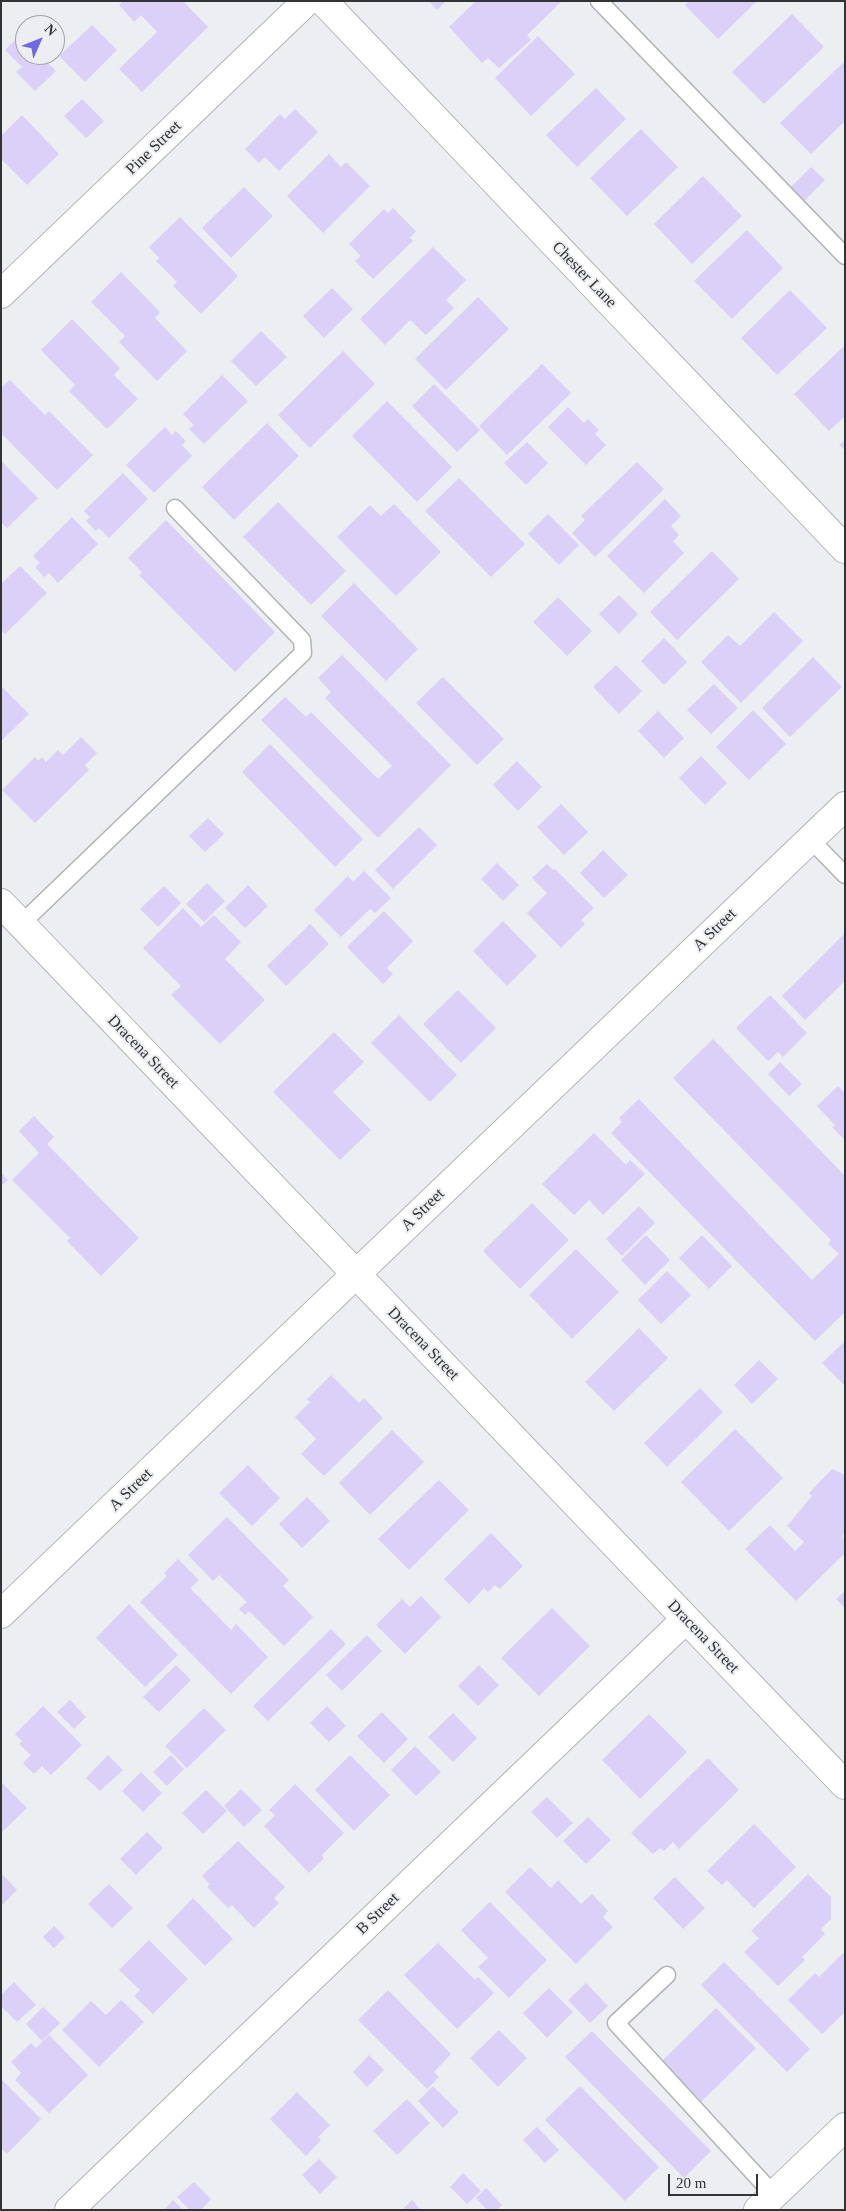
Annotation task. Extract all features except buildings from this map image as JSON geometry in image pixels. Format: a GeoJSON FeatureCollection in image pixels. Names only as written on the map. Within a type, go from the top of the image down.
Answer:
{"type":"FeatureCollection","features":[{"type":"Feature","properties":{"kind":"street","name":"Pine Street"},"geometry":{"type":"LineString","coordinates":[[2,290],[307,1]]}},
{"type":"Feature","properties":{"kind":"street","name":"Chester Lane"},"geometry":{"type":"LineString","coordinates":[[323,1],[845,549]]}},
{"type":"Feature","properties":{"kind":"street","name":"A Street"},"geometry":{"type":"LineString","coordinates":[[1,1614],[845,806]]}},
{"type":"Feature","properties":{"kind":"street","name":"Dracena Street"},"geometry":{"type":"LineString","coordinates":[[1,903],[845,1785]]}},
{"type":"Feature","properties":{"kind":"street","name":"B Street"},"geometry":{"type":"LineString","coordinates":[[69,2210],[686,1619]]}},
{"type":"Feature","properties":{"kind":"street"},"geometry":{"type":"LineString","coordinates":[[766,2202],[845,2127]]}},
{"type":"Feature","properties":{"kind":"lane"},"geometry":{"type":"LineString","coordinates":[[599,1],[845,256]]}},
{"type":"Feature","properties":{"kind":"lane"},"geometry":{"type":"LineString","coordinates":[[21,924],[303,654],[302,640],[175,508]]}},
{"type":"Feature","properties":{"kind":"lane"},"geometry":{"type":"LineString","coordinates":[[810,839],[845,875]]}},
{"type":"Feature","properties":{"kind":"lane"},"geometry":{"type":"LineString","coordinates":[[667,1975],[616,2023],[766,2202]]}}]}
